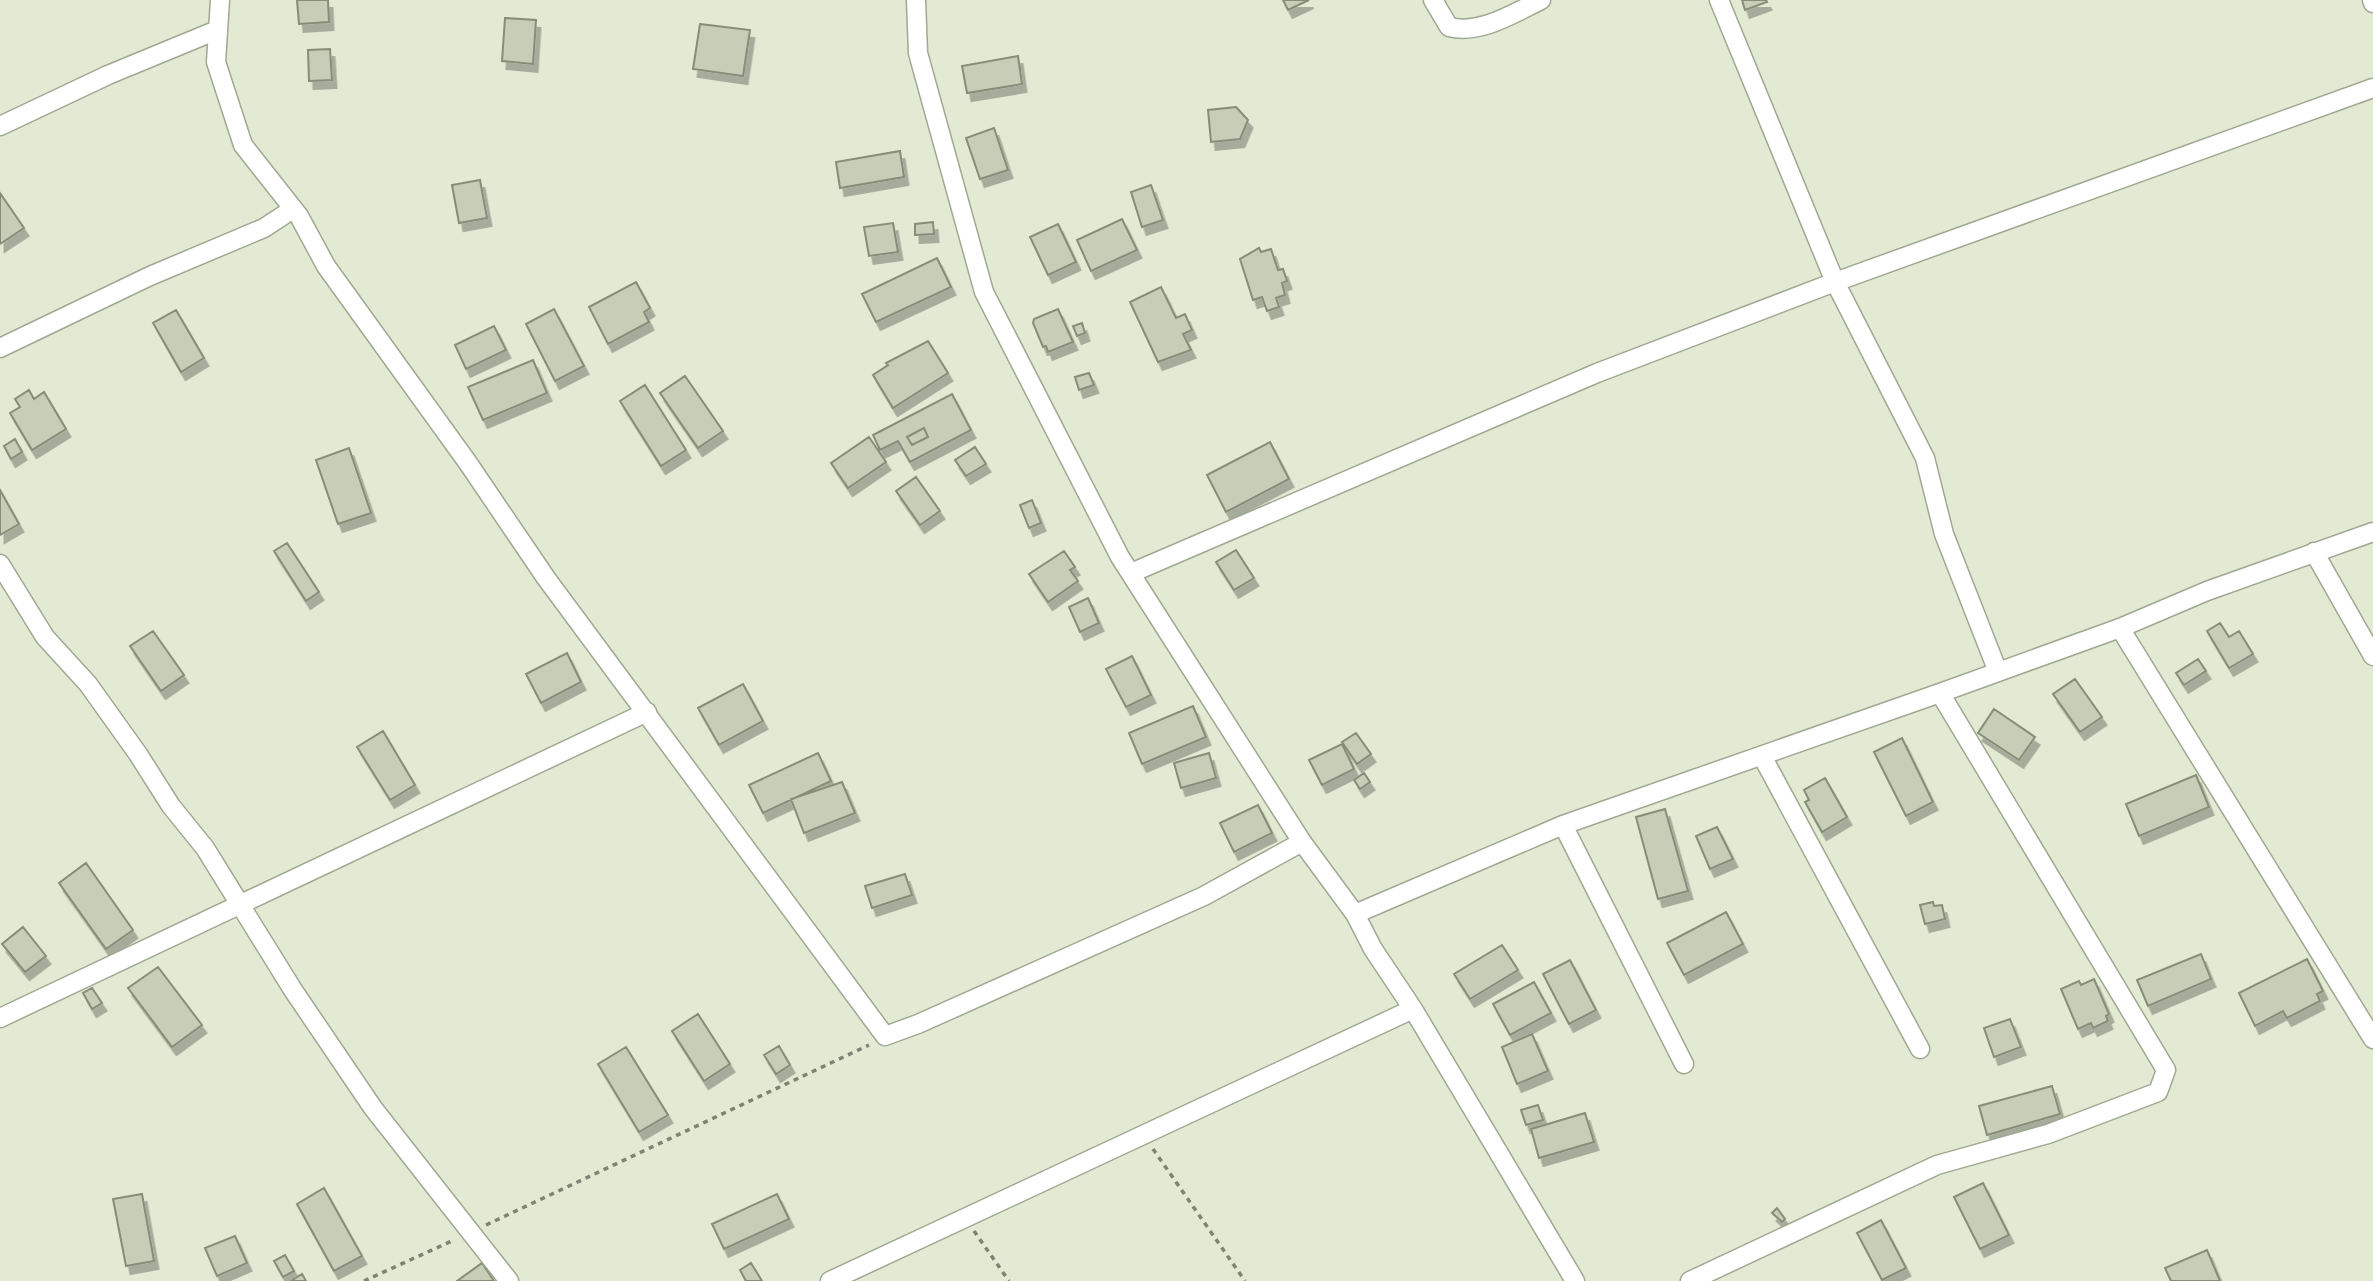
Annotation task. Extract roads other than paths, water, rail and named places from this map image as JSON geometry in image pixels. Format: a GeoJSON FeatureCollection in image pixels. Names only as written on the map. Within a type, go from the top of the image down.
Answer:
{"type":"FeatureCollection","features":[{"type":"Feature","properties":{"kind":"street"},"geometry":{"type":"LineString","coordinates":[[220,0],[216,62],[243,145],[293,209],[326,266],[468,463],[546,578],[885,1035],[918,1024],[1204,896],[1302,842]]}},
{"type":"Feature","properties":{"kind":"street"},"geometry":{"type":"LineString","coordinates":[[916,0],[918,53],[984,292],[1131,573],[1302,842],[1355,914],[1373,949],[1413,1009],[1575,1281]]}},
{"type":"Feature","properties":{"kind":"street"},"geometry":{"type":"LineString","coordinates":[[1433,0],[1449,27],[1463,31],[1505,18],[1541,0]]}},
{"type":"Feature","properties":{"kind":"street"},"geometry":{"type":"LineString","coordinates":[[1719,0],[1835,282],[1925,458],[1944,534],[1998,671]]}},
{"type":"Feature","properties":{"kind":"street"},"geometry":{"type":"LineString","coordinates":[[0,126],[108,75],[217,30]]}},
{"type":"Feature","properties":{"kind":"street"},"geometry":{"type":"LineString","coordinates":[[1131,573],[1597,373],[1835,282],[2373,88]]}},
{"type":"Feature","properties":{"kind":"street"},"geometry":{"type":"LineString","coordinates":[[0,348],[150,276],[264,228],[293,209]]}},
{"type":"Feature","properties":{"kind":"street"},"geometry":{"type":"LineString","coordinates":[[1355,914],[1563,825],[2120,628],[2207,591],[2373,532]]}},
{"type":"Feature","properties":{"kind":"street"},"geometry":{"type":"LineString","coordinates":[[2314,552],[2373,656]]}},
{"type":"Feature","properties":{"kind":"street"},"geometry":{"type":"LineString","coordinates":[[0,564],[45,637],[88,684],[171,806],[205,848],[239,905],[373,1108],[509,1281]]}},
{"type":"Feature","properties":{"kind":"street"},"geometry":{"type":"LineString","coordinates":[[2120,628],[2373,1039]]}},
{"type":"Feature","properties":{"kind":"street"},"geometry":{"type":"LineString","coordinates":[[1690,1281],[1937,1165],[2048,1134],[2158,1092],[2166,1070],[1940,693]]}},
{"type":"Feature","properties":{"kind":"street"},"geometry":{"type":"LineString","coordinates":[[0,1018],[647,712]]}},
{"type":"Feature","properties":{"kind":"street"},"geometry":{"type":"LineString","coordinates":[[1762,756],[1920,1049]]}},
{"type":"Feature","properties":{"kind":"street"},"geometry":{"type":"LineString","coordinates":[[1563,825],[1684,1064]]}},
{"type":"Feature","properties":{"kind":"street"},"geometry":{"type":"LineString","coordinates":[[830,1281],[1413,1009]]}}]}
